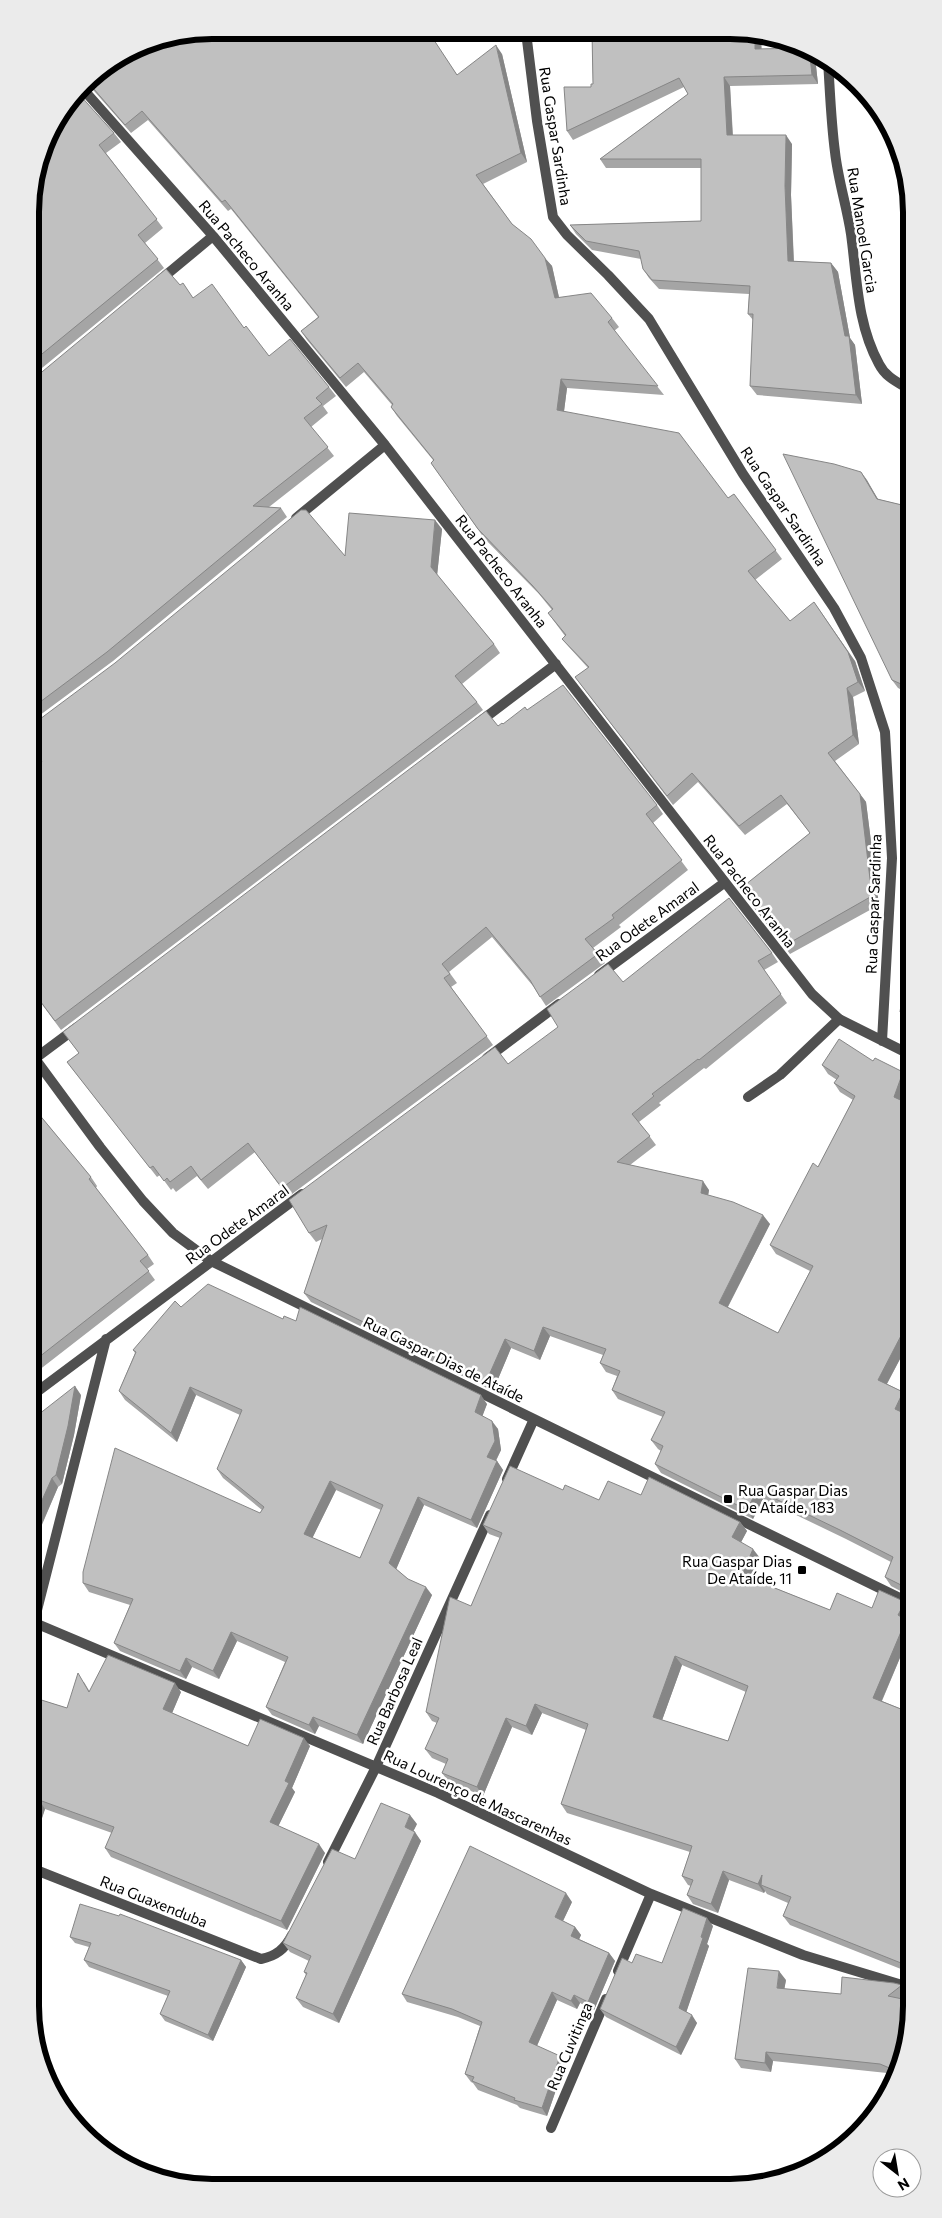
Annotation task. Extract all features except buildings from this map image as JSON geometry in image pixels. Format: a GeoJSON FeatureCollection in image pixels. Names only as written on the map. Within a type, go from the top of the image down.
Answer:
{"type":"FeatureCollection","features":[{"type":"Feature","properties":{"kind":"street","name":"Rua Gaspar Sardinha"},"geometry":{"type":"LineString","coordinates":[[527,39],[536,121],[554,217],[566,235],[608,275],[649,319],[743,474],[834,608],[861,658],[885,732],[887,761],[892,858],[882,1042]]}},
{"type":"Feature","properties":{"kind":"street","name":"Rua Manoel Garcia"},"geometry":{"type":"LineString","coordinates":[[829,69],[835,152],[850,233],[857,294],[862,317],[871,348],[879,365],[888,377],[903,386]]}},
{"type":"Feature","properties":{"kind":"street","name":"Rua Pacheco Aranha"},"geometry":{"type":"LineString","coordinates":[[86,92],[213,236],[385,445],[812,994],[838,1019],[903,1051]]}},
{"type":"Feature","properties":{"kind":"street"},"geometry":{"type":"LineString","coordinates":[[152,286],[213,236]]}},
{"type":"Feature","properties":{"kind":"street"},"geometry":{"type":"LineString","coordinates":[[286,527],[385,445]]}},
{"type":"Feature","properties":{"kind":"street"},"geometry":{"type":"LineString","coordinates":[[469,730],[556,664]]}},
{"type":"Feature","properties":{"kind":"street","name":"Rua Odete Amaral"},"geometry":{"type":"LineString","coordinates":[[588,983],[724,883]]}},
{"type":"Feature","properties":{"kind":"street"},"geometry":{"type":"LineString","coordinates":[[476,1066],[572,995]]}},
{"type":"Feature","properties":{"kind":"street"},"geometry":{"type":"LineString","coordinates":[[748,1097],[780,1076],[838,1019]]}},
{"type":"Feature","properties":{"kind":"street"},"geometry":{"type":"LineString","coordinates":[[39,1054],[83,1023]]}},
{"type":"Feature","properties":{"kind":"street","name":"Rua Gaspar Dias de Ataíde"},"geometry":{"type":"LineString","coordinates":[[39,1065],[100,1147],[143,1200],[173,1233],[211,1262],[903,1600]]}},
{"type":"Feature","properties":{"kind":"street","name":"Rua Odete Amaral"},"geometry":{"type":"LineString","coordinates":[[39,1390],[307,1190]]}},
{"type":"Feature","properties":{"kind":"street"},"geometry":{"type":"LineString","coordinates":[[39,1602],[106,1339]]}},
{"type":"Feature","properties":{"kind":"street"},"geometry":{"type":"LineString","coordinates":[[501,1490],[534,1419]]}},
{"type":"Feature","properties":{"kind":"street","name":"Rua Barbosa Leal"},"geometry":{"type":"LineString","coordinates":[[323,1873],[376,1767],[493,1508]]}},
{"type":"Feature","properties":{"kind":"street","name":"Rua Lourenço de Mascarenhas"},"geometry":{"type":"LineString","coordinates":[[39,1625],[438,1793],[651,1894],[803,1955],[903,1985]]}},
{"type":"Feature","properties":{"kind":"street","name":"Rua Guaxenduba"},"geometry":{"type":"LineString","coordinates":[[39,1871],[261,1960],[273,1957],[287,1944],[296,1927]]}},
{"type":"Feature","properties":{"kind":"street","name":"Rua Cuvitinga"},"geometry":{"type":"LineString","coordinates":[[551,2128],[651,1894]]}},
{"type":"Feature","properties":{"kind":"place","name":"Rua Gaspar Dias De Ataíde, 183"},"geometry":{"type":"Point","coordinates":[728,1499]}},
{"type":"Feature","properties":{"kind":"place","name":"Rua Gaspar Dias De Ataíde, 11"},"geometry":{"type":"Point","coordinates":[802,1570]}}]}
